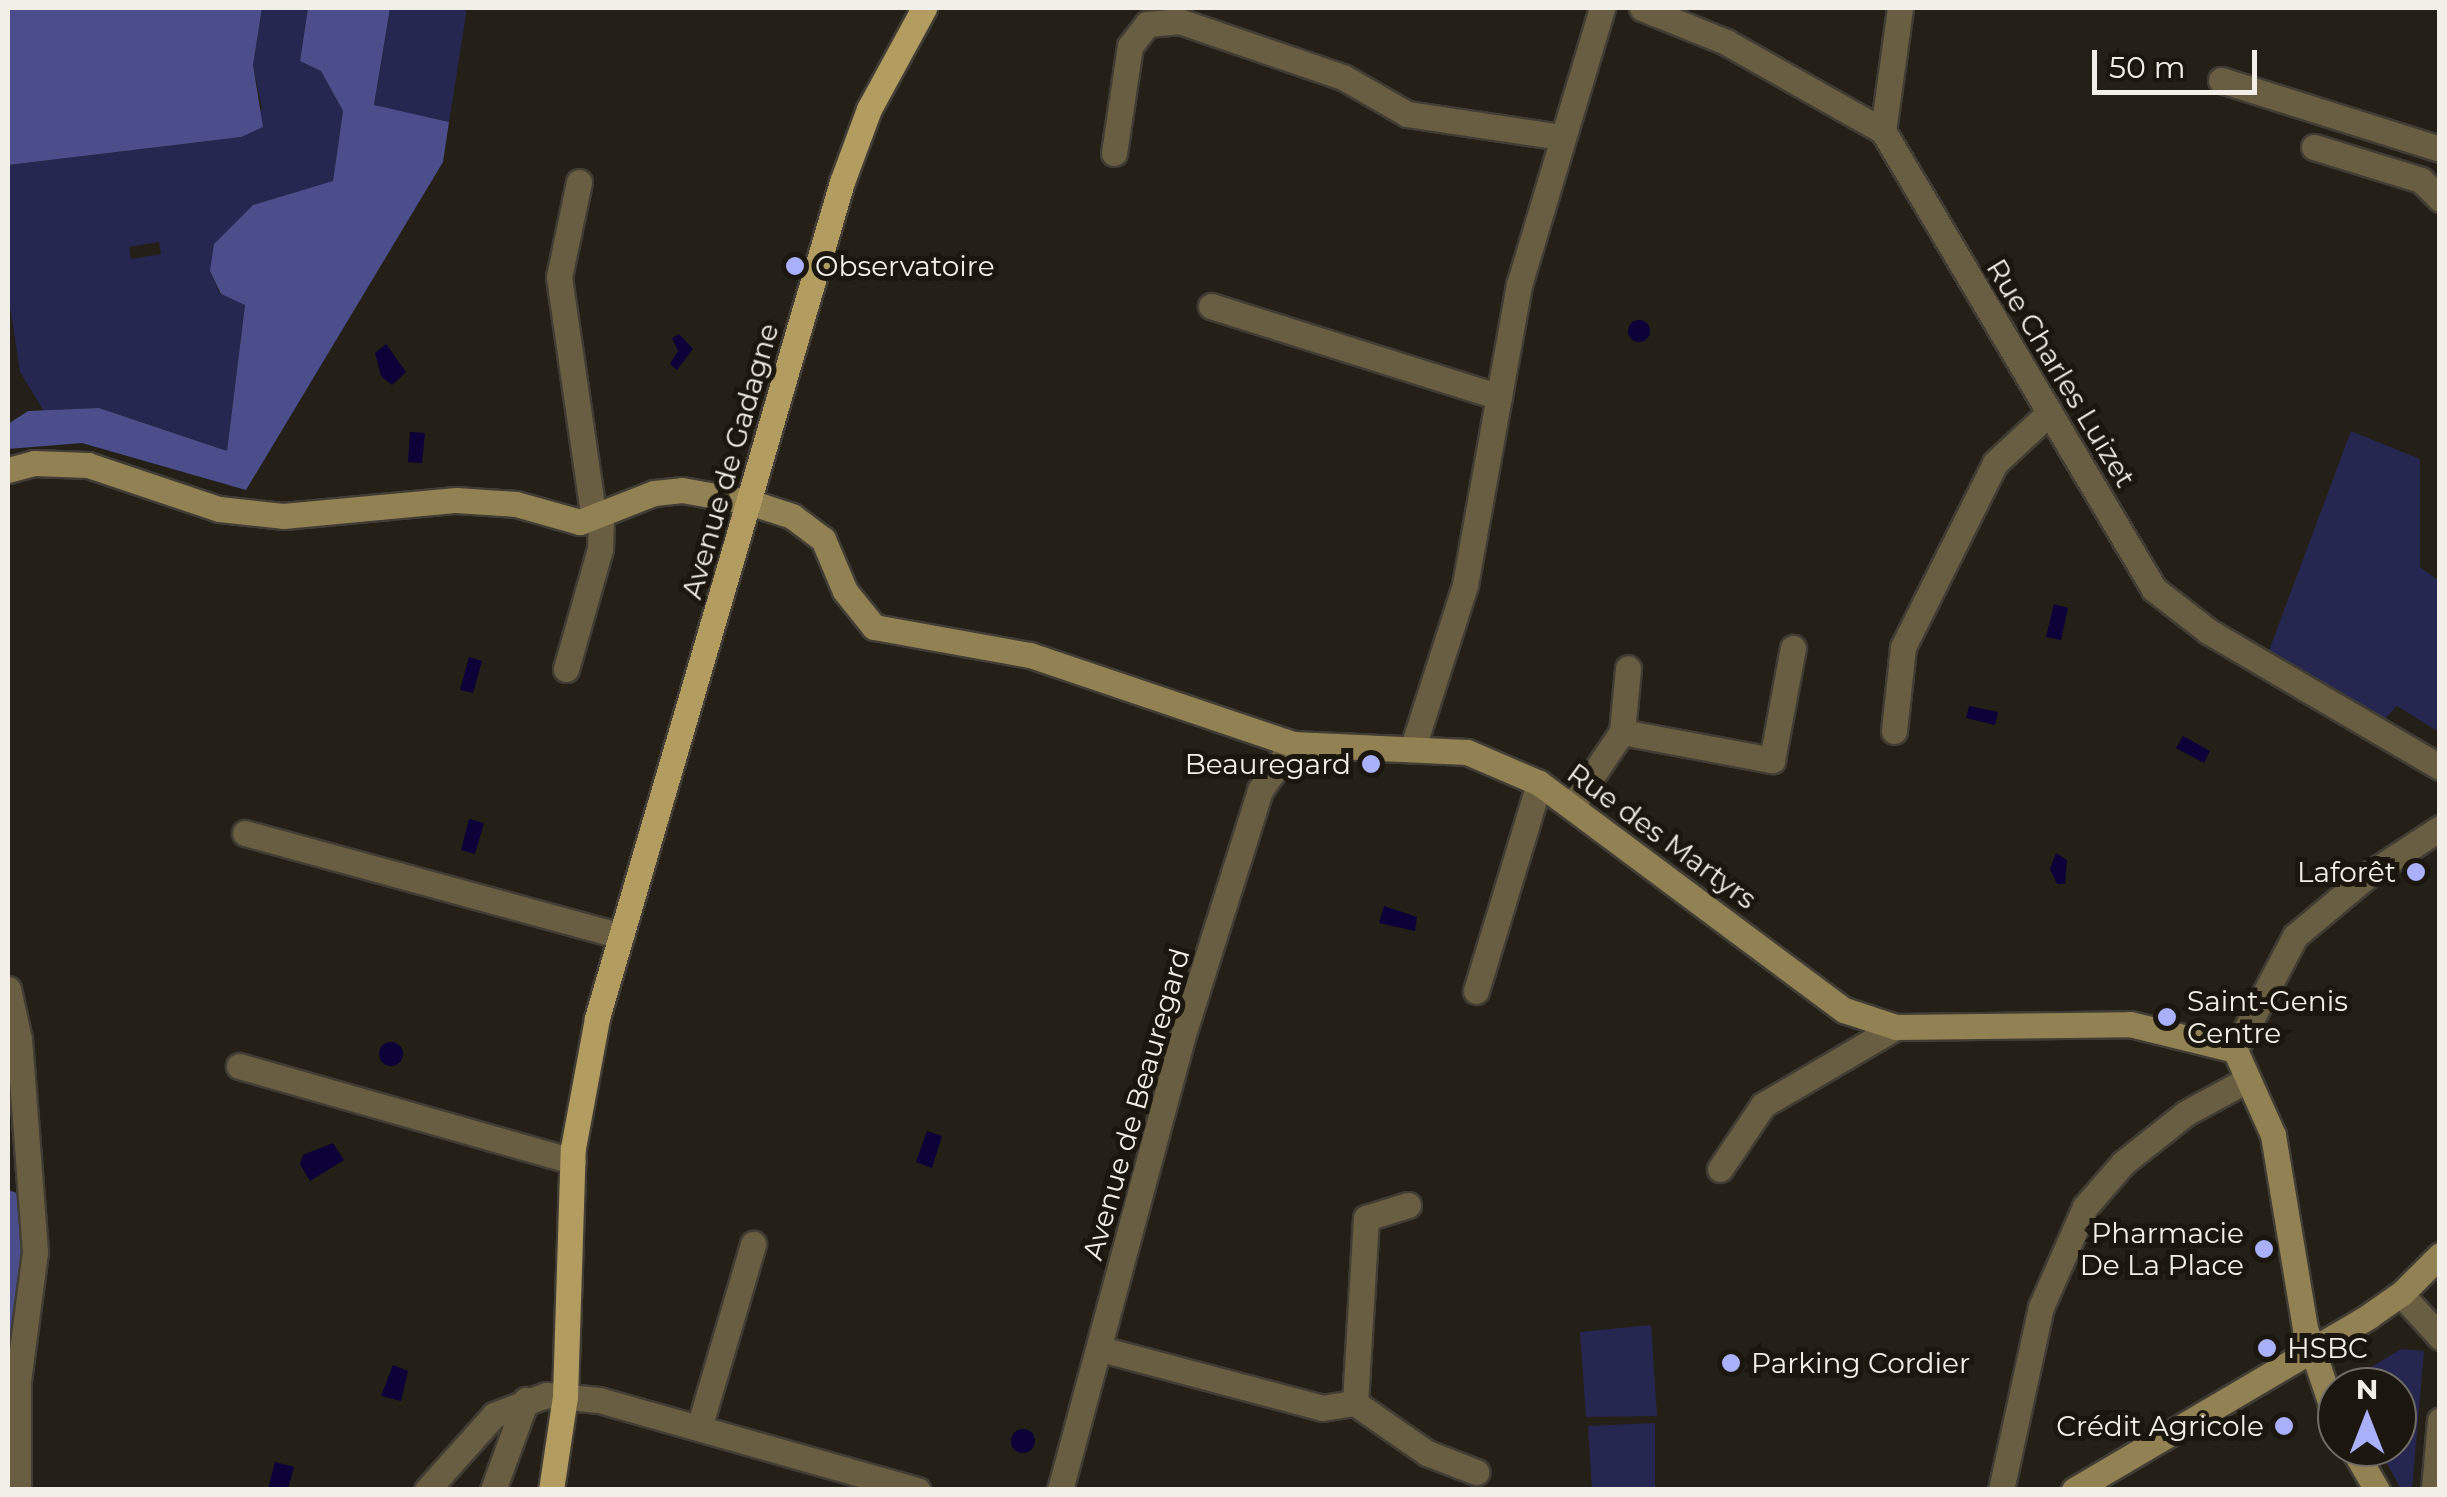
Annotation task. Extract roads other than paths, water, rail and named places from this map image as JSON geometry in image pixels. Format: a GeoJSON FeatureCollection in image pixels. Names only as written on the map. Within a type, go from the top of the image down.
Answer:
{"type":"FeatureCollection","features":[{"type":"Feature","properties":{"kind":"main road","name":"Avenue de Gadagne"},"geometry":{"type":"LineString","coordinates":[[551,1490],[565,1396],[573,1161],[596,1018],[842,182],[870,108],[923,9]]}},
{"type":"Feature","properties":{"kind":"street"},"geometry":{"type":"LineString","coordinates":[[1413,747],[1465,586],[1520,286],[1602,8]]}},
{"type":"Feature","properties":{"kind":"street","name":"Rue Charles Luizet"},"geometry":{"type":"LineString","coordinates":[[1642,8],[1726,42],[1883,131],[2154,590],[2208,632],[2440,766]]}},
{"type":"Feature","properties":{"kind":"street"},"geometry":{"type":"LineString","coordinates":[[1883,131],[1900,8]]}},
{"type":"Feature","properties":{"kind":"street"},"geometry":{"type":"LineString","coordinates":[[1114,153],[1130,46],[1147,24],[1179,21],[1343,77],[1407,114],[1561,137]]}},
{"type":"Feature","properties":{"kind":"street"},"geometry":{"type":"LineString","coordinates":[[2221,80],[2440,149]]}},
{"type":"Feature","properties":{"kind":"street"},"geometry":{"type":"LineString","coordinates":[[2314,146],[2421,180],[2440,199]]}},
{"type":"Feature","properties":{"kind":"street"},"geometry":{"type":"LineString","coordinates":[[566,669],[600,549],[558,277],[579,182]]}},
{"type":"Feature","properties":{"kind":"street"},"geometry":{"type":"LineString","coordinates":[[1210,306],[1499,397]]}},
{"type":"Feature","properties":{"kind":"street"},"geometry":{"type":"LineString","coordinates":[[1894,731],[1902,647],[1995,463],[2049,413]]}},
{"type":"Feature","properties":{"kind":"street","name":"Rue des Martyrs"},"geometry":{"type":"LineString","coordinates":[[8,470],[34,463],[88,465],[219,509],[282,516],[456,500],[516,504],[580,522],[676,491],[749,502],[792,516],[823,539],[846,591],[874,627],[1030,655],[1293,744],[1468,752],[1539,783],[1573,804],[1844,1010],[1896,1027],[2130,1024],[2235,1050]]}},
{"type":"Feature","properties":{"kind":"street"},"geometry":{"type":"LineString","coordinates":[[1622,732],[1772,760],[1794,648]]}},
{"type":"Feature","properties":{"kind":"street"},"geometry":{"type":"LineString","coordinates":[[1573,804],[1622,732],[1628,668]]}},
{"type":"Feature","properties":{"kind":"street","name":"Avenue de Beauregard"},"geometry":{"type":"LineString","coordinates":[[1060,1490],[1101,1349],[1152,1140],[1254,808],[1293,744]]}},
{"type":"Feature","properties":{"kind":"street"},"geometry":{"type":"LineString","coordinates":[[1476,992],[1539,783]]}},
{"type":"Feature","properties":{"kind":"street"},"geometry":{"type":"LineString","coordinates":[[2317,1369],[2310,1350],[2273,1136],[2235,1050],[2295,936],[2440,828]]}},
{"type":"Feature","properties":{"kind":"street"},"geometry":{"type":"LineString","coordinates":[[245,833],[621,936]]}},
{"type":"Feature","properties":{"kind":"street"},"geometry":{"type":"LineString","coordinates":[[8,989],[19,1039],[35,1252],[18,1382],[18,1490]]}},
{"type":"Feature","properties":{"kind":"street"},"geometry":{"type":"LineString","coordinates":[[1720,1169],[1763,1105],[1896,1027]]}},
{"type":"Feature","properties":{"kind":"street"},"geometry":{"type":"LineString","coordinates":[[239,1066],[573,1161]]}},
{"type":"Feature","properties":{"kind":"street"},"geometry":{"type":"LineString","coordinates":[[2001,1490],[2041,1307],[2085,1207],[2122,1163],[2160,1133],[2246,1081]]}},
{"type":"Feature","properties":{"kind":"street"},"geometry":{"type":"LineString","coordinates":[[1355,1402],[1366,1218],[1408,1205]]}},
{"type":"Feature","properties":{"kind":"street"},"geometry":{"type":"LineString","coordinates":[[700,1428],[753,1244]]}},
{"type":"Feature","properties":{"kind":"street"},"geometry":{"type":"LineString","coordinates":[[2074,1490],[2401,1294],[2440,1255]]}},
{"type":"Feature","properties":{"kind":"street"},"geometry":{"type":"LineString","coordinates":[[2401,1294],[2440,1337]]}},
{"type":"Feature","properties":{"kind":"street"},"geometry":{"type":"LineString","coordinates":[[1101,1349],[1322,1408],[1355,1402],[1428,1453],[1476,1472]]}},
{"type":"Feature","properties":{"kind":"street"},"geometry":{"type":"LineString","coordinates":[[427,1490],[494,1415],[526,1400],[565,1396],[700,1428],[918,1490]]}},
{"type":"Feature","properties":{"kind":"street"},"geometry":{"type":"LineString","coordinates":[[493,1490],[526,1400]]}},
{"type":"Feature","properties":{"kind":"street"},"geometry":{"type":"LineString","coordinates":[[2434,1490],[2440,1420]]}},
{"type":"Feature","properties":{"kind":"street"},"geometry":{"type":"LineString","coordinates":[[2364,1467],[2377,1490]]}},
{"type":"Feature","properties":{"kind":"place","name":"Observatoire"},"geometry":{"type":"Point","coordinates":[795,266]}},
{"type":"Feature","properties":{"kind":"place","name":"Beauregard"},"geometry":{"type":"Point","coordinates":[1371,764]}},
{"type":"Feature","properties":{"kind":"place","name":"Laforêt"},"geometry":{"type":"Point","coordinates":[2416,872]}},
{"type":"Feature","properties":{"kind":"place","name":"Saint-Genis Centre"},"geometry":{"type":"Point","coordinates":[2167,1017]}},
{"type":"Feature","properties":{"kind":"place","name":"Pharmacie De La Place"},"geometry":{"type":"Point","coordinates":[2264,1249]}},
{"type":"Feature","properties":{"kind":"place","name":"HSBC"},"geometry":{"type":"Point","coordinates":[2267,1348]}},
{"type":"Feature","properties":{"kind":"place","name":"Parking Cordier"},"geometry":{"type":"Point","coordinates":[1731,1363]}},
{"type":"Feature","properties":{"kind":"place","name":"Crédit Agricole"},"geometry":{"type":"Point","coordinates":[2284,1426]}}]}
